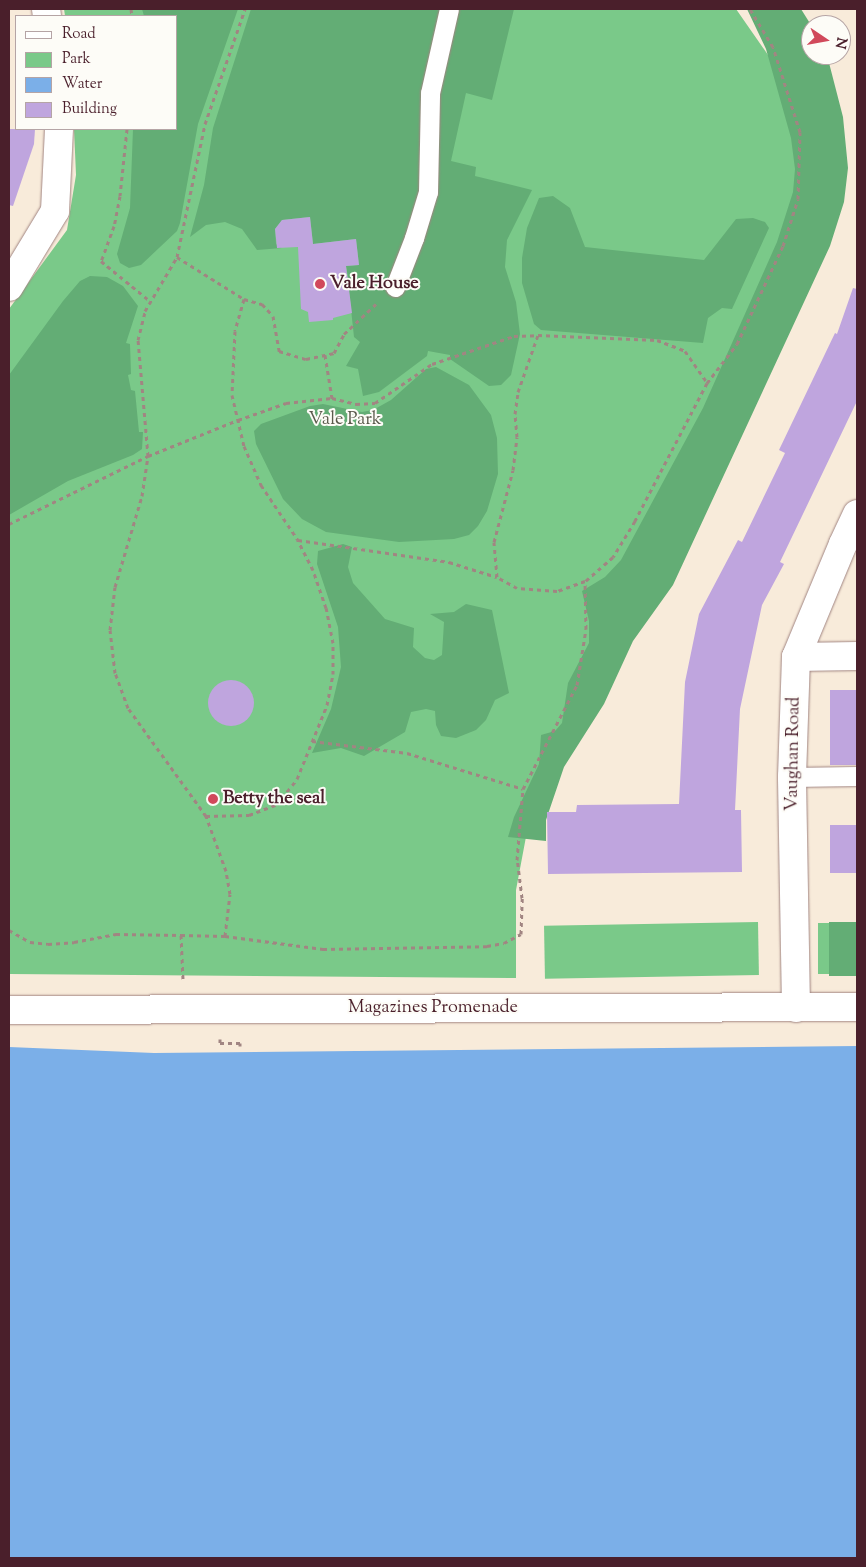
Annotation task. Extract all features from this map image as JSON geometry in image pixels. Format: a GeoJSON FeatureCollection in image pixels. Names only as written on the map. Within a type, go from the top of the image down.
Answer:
{"type":"FeatureCollection","features":[{"type":"Feature","properties":{"kind":"street"},"geometry":{"type":"LineString","coordinates":[[9,287],[55,211],[59,130]]}},
{"type":"Feature","properties":{"kind":"street","name":"Vaughan Road"},"geometry":{"type":"LineString","coordinates":[[796,1008],[792,777],[796,657],[857,514]]}},
{"type":"Feature","properties":{"kind":"street"},"geometry":{"type":"LineString","coordinates":[[796,657],[857,656]]}},
{"type":"Feature","properties":{"kind":"street","name":"Magazines Promenade"},"geometry":{"type":"LineString","coordinates":[[9,1010],[857,1007]]}},
{"type":"Feature","properties":{"kind":"lane"},"geometry":{"type":"LineString","coordinates":[[395,287],[414,238],[428,192],[430,93],[449,9]]}},
{"type":"Feature","properties":{"kind":"lane"},"geometry":{"type":"LineString","coordinates":[[792,777],[857,776]]}},
{"type":"Feature","properties":{"kind":"path"},"geometry":{"type":"LineString","coordinates":[[225,936],[230,894],[226,871],[206,816],[128,708],[115,673],[110,630],[115,587],[142,496],[148,456],[138,340],[145,311],[177,257],[204,124],[245,9]]}},
{"type":"Feature","properties":{"kind":"path"},"geometry":{"type":"LineString","coordinates":[[298,540],[449,562],[497,577],[518,588],[557,591],[586,581],[613,556],[635,521],[707,383],[737,344],[783,246],[798,199],[800,132],[773,48],[750,9]]}},
{"type":"Feature","properties":{"kind":"path"},"geometry":{"type":"LineString","coordinates":[[127,130],[120,196],[114,226],[101,261],[150,301]]}},
{"type":"Feature","properties":{"kind":"path"},"geometry":{"type":"LineString","coordinates":[[177,257],[244,299],[262,304],[273,316],[279,351],[306,358],[334,353],[344,334],[395,287]]}},
{"type":"Feature","properties":{"kind":"path"},"geometry":{"type":"LineString","coordinates":[[206,816],[249,815],[277,804],[297,779],[326,705],[333,674],[333,643],[321,593],[313,570],[298,540],[261,484],[244,446],[232,395],[235,331],[244,299]]}},
{"type":"Feature","properties":{"kind":"path"},"geometry":{"type":"LineString","coordinates":[[9,524],[148,456],[238,420],[286,403],[332,398],[356,404],[375,403],[432,364],[514,336],[538,335],[657,340],[685,351],[707,383]]}},
{"type":"Feature","properties":{"kind":"path"},"geometry":{"type":"LineString","coordinates":[[497,577],[494,542],[512,470],[518,437],[515,414],[518,392],[538,335]]}},
{"type":"Feature","properties":{"kind":"path"},"geometry":{"type":"LineString","coordinates":[[326,354],[332,398]]}},
{"type":"Feature","properties":{"kind":"path"},"geometry":{"type":"LineString","coordinates":[[9,930],[30,942],[48,944],[74,942],[116,934],[181,935],[225,936],[323,949],[487,946],[504,943],[521,934],[522,898],[517,860],[523,789],[577,685],[586,629],[586,581]]}},
{"type":"Feature","properties":{"kind":"path"},"geometry":{"type":"LineString","coordinates":[[312,741],[408,753],[523,789]]}},
{"type":"Feature","properties":{"kind":"path"},"geometry":{"type":"LineString","coordinates":[[181,935],[184,1008]]}},
{"type":"Feature","properties":{"kind":"path"},"geometry":{"type":"LineString","coordinates":[[222,1043],[240,1043],[240,1046]]}},
{"type":"Feature","properties":{"kind":"green space","name":"Vale Park"},"geometry":{"type":"Polygon","coordinates":[[[64,9],[736,9],[775,65],[811,144],[794,262],[538,773],[516,890],[516,978],[9,974],[9,309],[67,230],[76,175],[74,130],[178,130],[178,15],[65,15],[64,9]]]}},
{"type":"Feature","properties":{"kind":"green space"},"geometry":{"type":"Polygon","coordinates":[[[142,9],[238,9],[198,124],[177,231],[141,265],[129,268],[120,263],[117,254],[130,208],[133,130],[178,130],[178,15],[144,15],[142,9]]]}},
{"type":"Feature","properties":{"kind":"green space"},"geometry":{"type":"Polygon","coordinates":[[[251,9],[514,9],[492,100],[466,93],[451,161],[476,167],[475,176],[532,190],[507,240],[505,267],[516,302],[520,334],[511,375],[501,385],[489,386],[450,359],[450,355],[428,351],[427,356],[379,392],[363,396],[358,369],[346,366],[360,342],[354,337],[349,291],[339,278],[348,277],[346,266],[359,265],[356,239],[313,244],[310,217],[282,220],[275,229],[276,244],[282,248],[257,250],[242,229],[225,222],[206,225],[190,237],[204,185],[213,128],[251,9]]]}},
{"type":"Feature","properties":{"kind":"green space"},"geometry":{"type":"Polygon","coordinates":[[[747,9],[801,9],[805,15],[801,15],[801,65],[830,65],[843,117],[848,168],[844,202],[830,246],[673,585],[633,641],[604,704],[564,767],[546,820],[546,841],[508,837],[514,817],[539,764],[541,735],[555,731],[562,723],[568,683],[589,643],[589,621],[582,591],[605,577],[621,560],[703,408],[777,242],[793,192],[795,169],[791,138],[766,49],[747,9]]]}},
{"type":"Feature","properties":{"kind":"green space"},"geometry":{"type":"Polygon","coordinates":[[[553,196],[570,208],[585,247],[704,260],[736,219],[753,218],[765,222],[769,228],[732,309],[722,308],[708,318],[703,343],[541,330],[534,324],[522,283],[522,258],[527,228],[539,198],[553,196]]]}},
{"type":"Feature","properties":{"kind":"green space"},"geometry":{"type":"Polygon","coordinates":[[[90,276],[107,277],[123,286],[138,306],[126,343],[130,344],[131,374],[128,375],[131,390],[135,391],[139,432],[143,432],[142,449],[133,455],[68,481],[9,515],[9,375],[63,301],[80,281],[90,276]]]}},
{"type":"Feature","properties":{"kind":"green space"},"geometry":{"type":"Polygon","coordinates":[[[436,367],[469,385],[491,415],[497,438],[498,474],[487,511],[478,526],[469,535],[454,539],[399,542],[326,532],[302,519],[283,499],[256,444],[254,431],[261,424],[310,406],[323,404],[362,412],[373,410],[391,400],[426,369],[436,367]]]}},
{"type":"Feature","properties":{"kind":"green space"},"geometry":{"type":"Polygon","coordinates":[[[343,544],[352,547],[348,567],[353,583],[385,619],[414,628],[413,647],[425,658],[434,660],[442,655],[444,622],[430,614],[454,612],[466,604],[492,610],[509,693],[495,700],[486,720],[476,730],[456,738],[441,736],[436,725],[435,711],[426,709],[411,712],[405,732],[364,756],[341,748],[312,753],[331,709],[341,667],[338,627],[317,564],[318,551],[343,544]]]}},
{"type":"Feature","properties":{"kind":"green space"},"geometry":{"type":"Polygon","coordinates":[[[758,922],[759,975],[545,979],[544,926],[758,922]]]}},
{"type":"Feature","properties":{"kind":"green space"},"geometry":{"type":"Polygon","coordinates":[[[829,922],[857,922],[857,976],[829,976],[829,922]]]}},
{"type":"Feature","properties":{"kind":"green space"},"geometry":{"type":"Polygon","coordinates":[[[818,923],[857,923],[857,974],[818,974],[818,923]]]}},
{"type":"Feature","properties":{"kind":"water"},"geometry":{"type":"Polygon","coordinates":[[[857,1046],[857,1558],[9,1558],[9,1047],[154,1053],[857,1046]]]}},
{"type":"Feature","properties":{"kind":"building"},"geometry":{"type":"Polygon","coordinates":[[[9,129],[35,130],[34,144],[13,206],[9,205],[9,129]]]}},
{"type":"Feature","properties":{"kind":"building","name":"Vale House"},"geometry":{"type":"Polygon","coordinates":[[[310,217],[313,244],[356,239],[359,265],[346,266],[352,313],[333,318],[333,320],[309,322],[308,312],[301,309],[298,247],[277,248],[275,229],[282,220],[310,217]]]}},
{"type":"Feature","properties":{"kind":"building"},"geometry":{"type":"Polygon","coordinates":[[[853,288],[857,289],[857,401],[780,562],[784,564],[762,605],[740,709],[735,810],[741,810],[742,872],[548,874],[547,812],[576,812],[577,805],[679,804],[685,682],[699,614],[738,540],[742,542],[785,453],[779,450],[835,333],[837,334],[853,288]]]}},
{"type":"Feature","properties":{"kind":"building"},"geometry":{"type":"Polygon","coordinates":[[[226,680],[236,680],[250,690],[254,703],[250,716],[244,722],[236,726],[226,726],[212,716],[208,708],[208,698],[218,684],[226,680]]]}},
{"type":"Feature","properties":{"kind":"building"},"geometry":{"type":"Polygon","coordinates":[[[830,690],[857,690],[857,765],[830,765],[830,690]]]}},
{"type":"Feature","properties":{"kind":"building"},"geometry":{"type":"Polygon","coordinates":[[[830,825],[857,825],[857,873],[830,873],[830,825]]]}},
{"type":"Feature","properties":{"kind":"place","name":"Vale House"},"geometry":{"type":"Point","coordinates":[320,284]}},
{"type":"Feature","properties":{"kind":"place","name":"Betty the seal"},"geometry":{"type":"Point","coordinates":[213,799]}}]}
